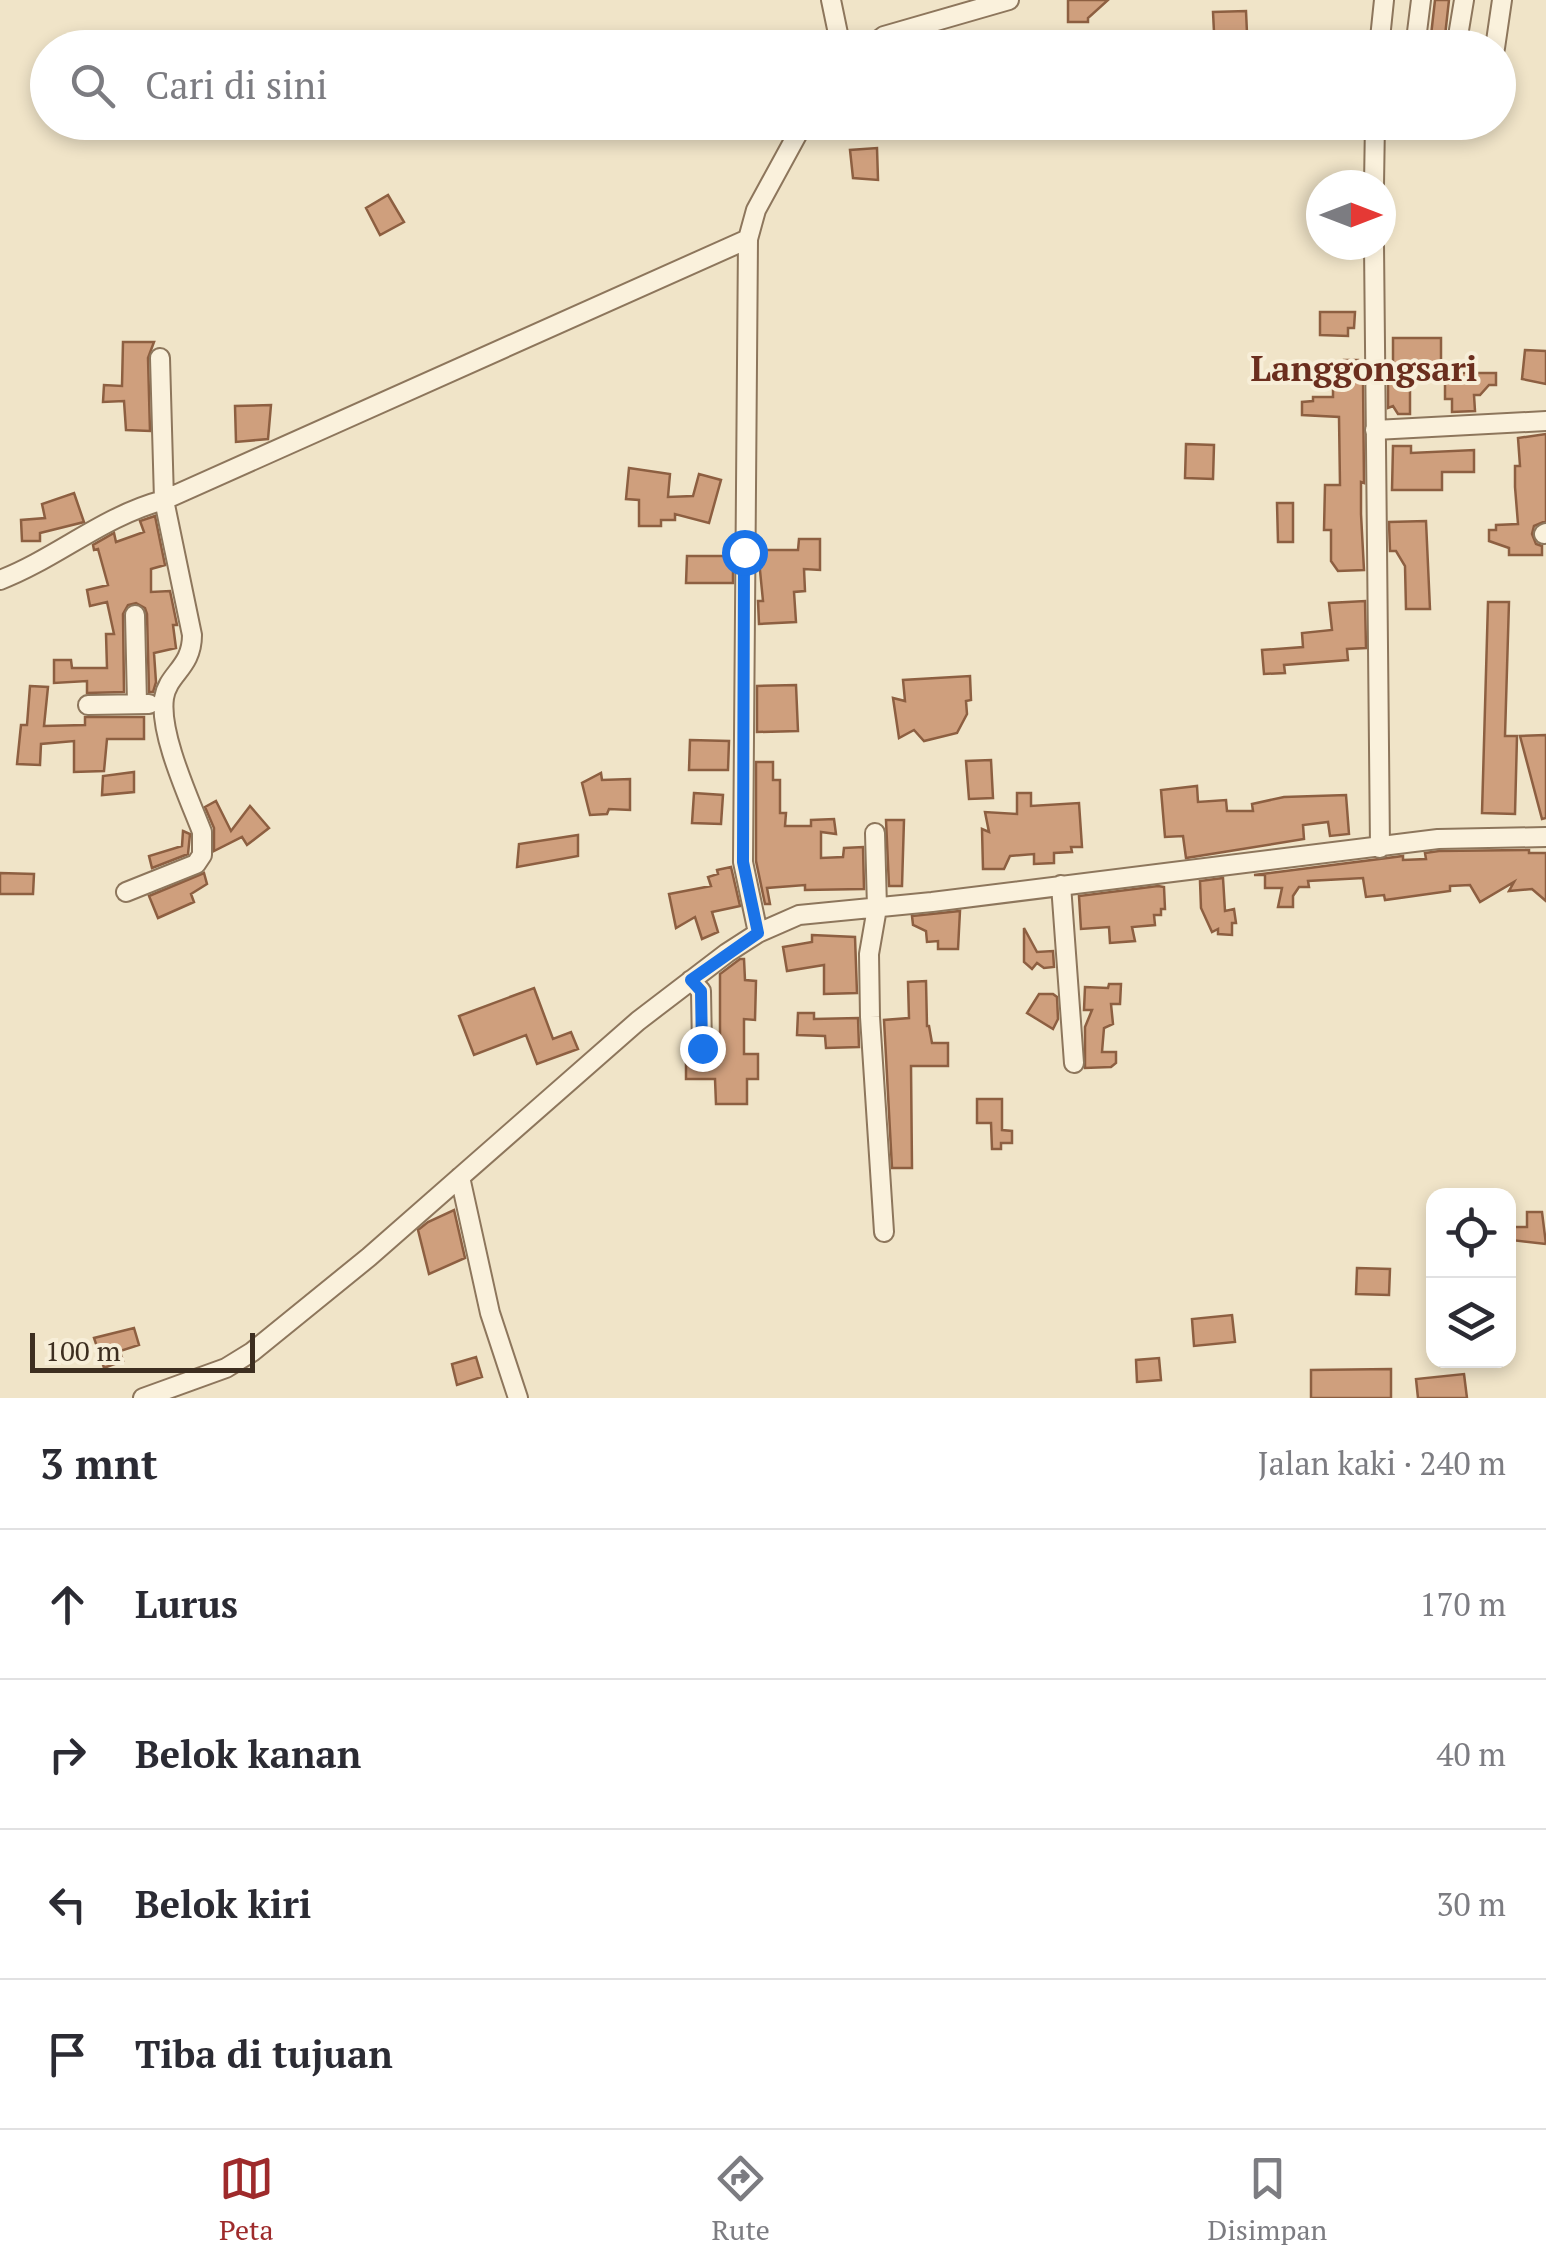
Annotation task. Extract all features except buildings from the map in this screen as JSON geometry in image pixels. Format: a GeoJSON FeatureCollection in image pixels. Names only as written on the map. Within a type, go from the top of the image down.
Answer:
{"type":"FeatureCollection","features":[{"type":"Feature","properties":{"kind":"street"},"geometry":{"type":"LineString","coordinates":[[831,0],[837,30]]}},
{"type":"Feature","properties":{"kind":"street"},"geometry":{"type":"LineString","coordinates":[[905,30],[1009,0]]}},
{"type":"Feature","properties":{"kind":"street"},"geometry":{"type":"LineString","coordinates":[[1381,30],[1384,0]]}},
{"type":"Feature","properties":{"kind":"street"},"geometry":{"type":"LineString","coordinates":[[1417,30],[1421,0]]}},
{"type":"Feature","properties":{"kind":"street"},"geometry":{"type":"LineString","coordinates":[[1459,30],[1464,0]]}},
{"type":"Feature","properties":{"kind":"street"},"geometry":{"type":"LineString","coordinates":[[1498,30],[1502,0]]}},
{"type":"Feature","properties":{"kind":"street"},"geometry":{"type":"LineString","coordinates":[[758,933],[743,862],[748,240],[756,210],[794,140]]}},
{"type":"Feature","properties":{"kind":"street"},"geometry":{"type":"LineString","coordinates":[[1374,170],[1375,140]]}},
{"type":"Feature","properties":{"kind":"street"},"geometry":{"type":"LineString","coordinates":[[0,580],[144,505],[164,500],[748,240]]}},
{"type":"Feature","properties":{"kind":"street"},"geometry":{"type":"LineString","coordinates":[[1374,260],[1380,848]]}},
{"type":"Feature","properties":{"kind":"street"},"geometry":{"type":"LineString","coordinates":[[126,892],[196,864],[202,855],[202,832],[166,726],[164,704],[168,687],[192,651],[192,635],[164,500],[160,358]]}},
{"type":"Feature","properties":{"kind":"street"},"geometry":{"type":"LineString","coordinates":[[1375,430],[1546,421]]}},
{"type":"Feature","properties":{"kind":"street"},"geometry":{"type":"LineString","coordinates":[[135,615],[137,704]]}},
{"type":"Feature","properties":{"kind":"street"},"geometry":{"type":"LineString","coordinates":[[88,705],[164,704]]}},
{"type":"Feature","properties":{"kind":"street"},"geometry":{"type":"LineString","coordinates":[[874,833],[877,908],[869,954],[870,1017],[884,1232]]}},
{"type":"Feature","properties":{"kind":"street"},"geometry":{"type":"LineString","coordinates":[[143,1398],[226,1368],[252,1352],[370,1257],[638,1021],[758,933],[800,914],[877,908],[1438,839],[1546,838]]}},
{"type":"Feature","properties":{"kind":"street"},"geometry":{"type":"LineString","coordinates":[[1061,886],[1074,1063]]}},
{"type":"Feature","properties":{"kind":"street"},"geometry":{"type":"LineString","coordinates":[[691,980],[701,991],[702,1048]]}},
{"type":"Feature","properties":{"kind":"street"},"geometry":{"type":"LineString","coordinates":[[460,1176],[490,1313],[518,1398]]}},
{"type":"Feature","properties":{"kind":"district","name":"Langgongsari"},"geometry":{"type":"Point","coordinates":[1364,369]}},
{"type":"Feature","properties":{"kind":"route"},"geometry":{"type":"LineString","coordinates":[[702,1048],[701,991],[691,980],[758,933],[743,862],[744,552]]}}]}
